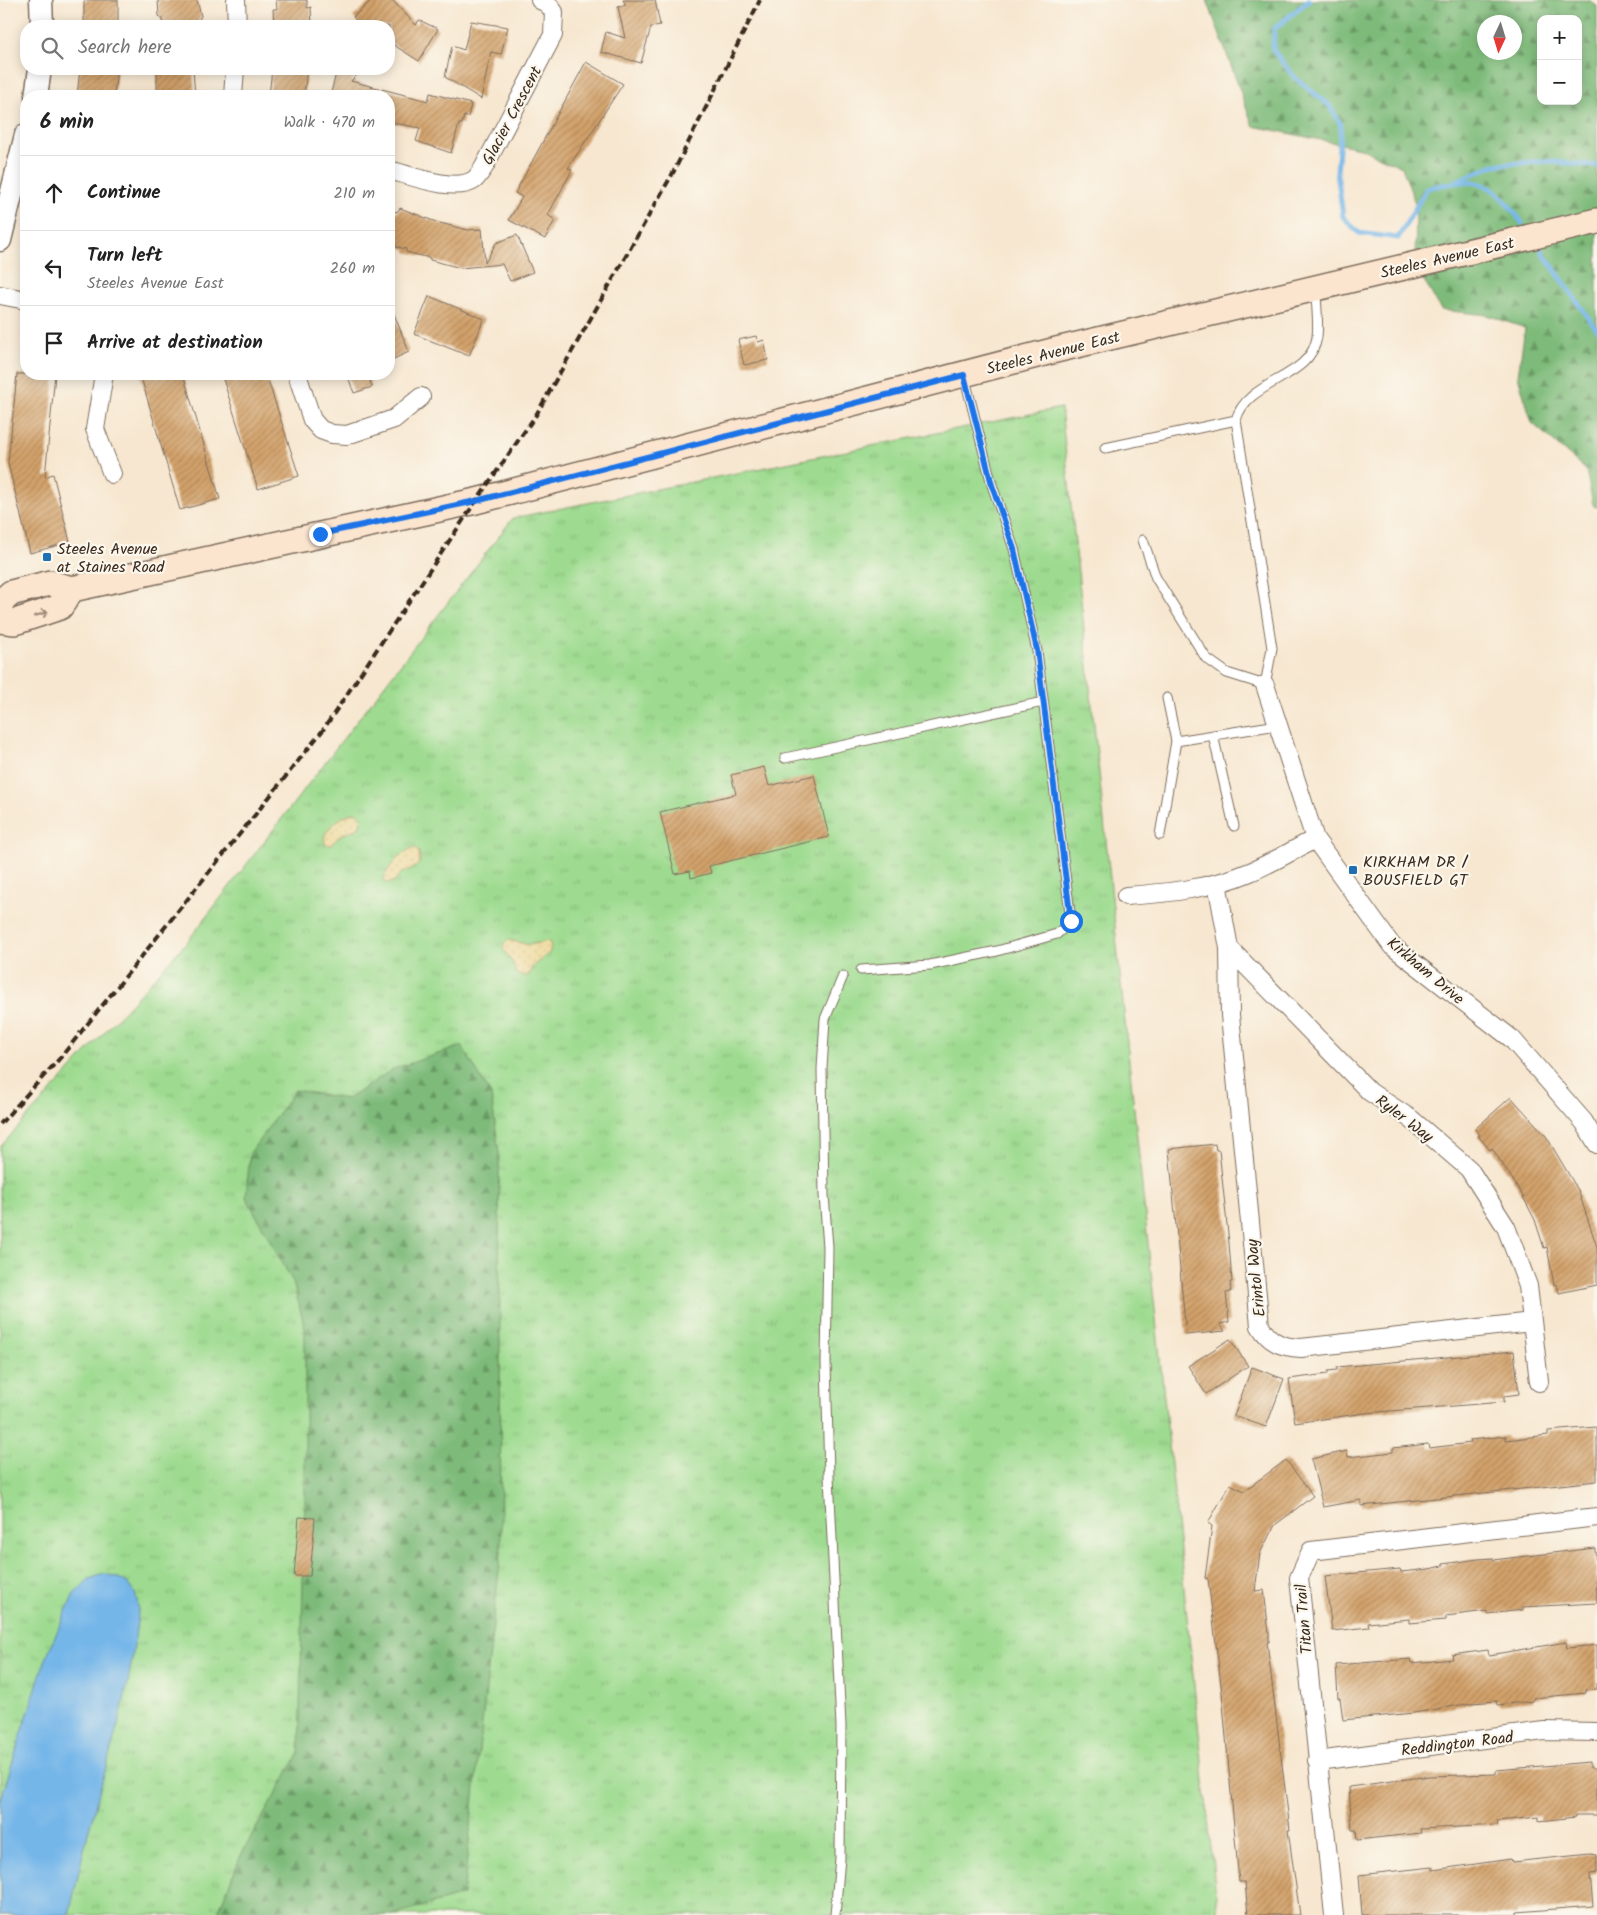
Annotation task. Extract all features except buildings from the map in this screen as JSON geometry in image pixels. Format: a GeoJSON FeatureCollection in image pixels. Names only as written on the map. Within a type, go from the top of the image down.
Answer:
{"type":"FeatureCollection","features":[{"type":"Feature","properties":{"kind":"main road","name":"Steeles Avenue East"},"geometry":{"type":"LineString","coordinates":[[0,604],[11,593],[50,583],[72,589],[476,501],[1056,350],[1597,221]]}},
{"type":"Feature","properties":{"kind":"main road"},"geometry":{"type":"LineString","coordinates":[[0,620],[16,622],[60,607],[72,589]]}},
{"type":"Feature","properties":{"kind":"street"},"geometry":{"type":"LineString","coordinates":[[41,0],[42,20]]}},
{"type":"Feature","properties":{"kind":"street"},"geometry":{"type":"LineString","coordinates":[[236,0],[237,20]]}},
{"type":"Feature","properties":{"kind":"street","name":"Glacier Crescent"},"geometry":{"type":"LineString","coordinates":[[395,171],[450,185],[464,184],[475,179],[484,167],[553,35],[554,12],[547,3],[540,0]]}},
{"type":"Feature","properties":{"kind":"street"},"geometry":{"type":"LineString","coordinates":[[37,90],[39,75]]}},
{"type":"Feature","properties":{"kind":"street"},"geometry":{"type":"LineString","coordinates":[[233,90],[235,75]]}},
{"type":"Feature","properties":{"kind":"street"},"geometry":{"type":"LineString","coordinates":[[0,240],[20,159]]}},
{"type":"Feature","properties":{"kind":"street"},"geometry":{"type":"LineString","coordinates":[[0,295],[20,299]]}},
{"type":"Feature","properties":{"kind":"street"},"geometry":{"type":"LineString","coordinates":[[103,380],[95,429],[112,474]]}},
{"type":"Feature","properties":{"kind":"street"},"geometry":{"type":"LineString","coordinates":[[299,380],[312,420],[321,430],[332,434],[347,435],[394,419],[421,397]]}},
{"type":"Feature","properties":{"kind":"street","name":"Kirkham Drive"},"geometry":{"type":"LineString","coordinates":[[1265,685],[1315,839],[1392,946],[1512,1038],[1584,1122],[1597,1144]]}},
{"type":"Feature","properties":{"kind":"street"},"geometry":{"type":"LineString","coordinates":[[1126,896],[1184,891],[1217,883],[1249,873],[1315,839]]}},
{"type":"Feature","properties":{"kind":"street"},"geometry":{"type":"LineString","coordinates":[[1217,883],[1229,948]]}},
{"type":"Feature","properties":{"kind":"street","name":"Erintol Way"},"geometry":{"type":"LineString","coordinates":[[1229,948],[1230,1015],[1250,1231],[1260,1326],[1267,1338],[1289,1347],[1301,1348],[1532,1322]]}},
{"type":"Feature","properties":{"kind":"street","name":"Ryler Way"},"geometry":{"type":"LineString","coordinates":[[1229,948],[1370,1092],[1411,1119],[1469,1169],[1506,1227],[1528,1286],[1539,1382]]}},
{"type":"Feature","properties":{"kind":"street","name":"Titan Trail"},"geometry":{"type":"LineString","coordinates":[[1334,1915],[1299,1578],[1312,1551],[1597,1518]]}},
{"type":"Feature","properties":{"kind":"street","name":"Reddington Road"},"geometry":{"type":"LineString","coordinates":[[1317,1761],[1544,1731],[1597,1732]]}},
{"type":"Feature","properties":{"kind":"lane"},"geometry":{"type":"LineString","coordinates":[[1143,540],[1156,578],[1206,658],[1227,672],[1265,685],[1272,648],[1236,420],[1239,411],[1254,393],[1295,370],[1309,354],[1317,339],[1316,288]]}},
{"type":"Feature","properties":{"kind":"lane"},"geometry":{"type":"LineString","coordinates":[[861,970],[930,965],[997,951],[1057,934],[1071,921],[1037,650],[1014,549],[992,485],[964,375]]}},
{"type":"Feature","properties":{"kind":"lane"},"geometry":{"type":"LineString","coordinates":[[1105,448],[1236,420]]}},
{"type":"Feature","properties":{"kind":"lane"},"geometry":{"type":"LineString","coordinates":[[1160,835],[1176,741],[1167,698]]}},
{"type":"Feature","properties":{"kind":"lane"},"geometry":{"type":"LineString","coordinates":[[785,758],[1043,702]]}},
{"type":"Feature","properties":{"kind":"lane"},"geometry":{"type":"LineString","coordinates":[[1176,741],[1278,725]]}},
{"type":"Feature","properties":{"kind":"lane"},"geometry":{"type":"LineString","coordinates":[[1213,736],[1234,826]]}},
{"type":"Feature","properties":{"kind":"lane"},"geometry":{"type":"LineString","coordinates":[[835,1915],[840,1858],[841,1726],[827,1419],[828,1247],[824,1195],[822,1069],[825,1019],[843,976]]}},
{"type":"Feature","properties":{"kind":"green space"},"geometry":{"type":"Polygon","coordinates":[[[1207,0],[1589,0],[1597,6],[1597,508],[1593,505],[1586,470],[1532,423],[1518,376],[1525,328],[1487,315],[1441,310],[1415,265],[1416,206],[1402,167],[1360,148],[1253,126],[1207,0]]]}},
{"type":"Feature","properties":{"kind":"green space"},"geometry":{"type":"Polygon","coordinates":[[[1061,408],[1218,1915],[0,1915],[0,1147],[187,942],[513,518],[1061,408]]]}},
{"type":"Feature","properties":{"kind":"green space"},"geometry":{"type":"Polygon","coordinates":[[[462,1046],[491,1095],[499,1152],[501,1553],[463,1895],[392,1915],[217,1915],[241,1855],[299,1753],[305,1497],[305,1328],[293,1282],[246,1197],[250,1153],[295,1090],[348,1099],[393,1069],[462,1046]]]}},
{"type":"Feature","properties":{"kind":"sand"},"geometry":{"type":"Polygon","coordinates":[[[355,812],[362,817],[359,828],[341,835],[331,845],[325,844],[324,837],[332,825],[341,818],[355,812]]]}},
{"type":"Feature","properties":{"kind":"sand"},"geometry":{"type":"Polygon","coordinates":[[[412,848],[417,849],[420,859],[419,863],[414,868],[401,874],[393,882],[385,883],[383,880],[394,862],[412,848]]]}},
{"type":"Feature","properties":{"kind":"sand"},"geometry":{"type":"Polygon","coordinates":[[[509,940],[529,945],[548,941],[551,945],[550,952],[532,967],[529,975],[520,976],[515,972],[514,965],[503,949],[505,942],[509,940]]]}},
{"type":"Feature","properties":{"kind":"water"},"geometry":{"type":"Polygon","coordinates":[[[104,1574],[125,1581],[129,1585],[135,1594],[138,1604],[138,1618],[132,1661],[122,1709],[87,1837],[69,1915],[0,1915],[0,1802],[42,1669],[61,1622],[74,1594],[89,1579],[104,1574]]]}},
{"type":"Feature","properties":{"kind":"waterway"},"geometry":{"type":"LineString","coordinates":[[1309,0],[1274,29],[1273,50],[1295,78],[1329,105],[1341,125],[1337,172],[1343,217],[1359,233],[1398,238],[1427,188],[1445,184],[1472,182],[1492,189],[1502,197],[1522,223]]}},
{"type":"Feature","properties":{"kind":"waterway"},"geometry":{"type":"LineString","coordinates":[[1456,181],[1494,165],[1546,161],[1597,166]]}},
{"type":"Feature","properties":{"kind":"waterway"},"geometry":{"type":"LineString","coordinates":[[1541,250],[1597,330]]}},
{"type":"Feature","properties":{"kind":"railway"},"geometry":{"type":"LineString","coordinates":[[0,1124],[61,1057],[323,730],[476,501],[536,415],[674,171],[760,0]]}},
{"type":"Feature","properties":{"kind":"place","name":"Steeles Avenue at Staines Road"},"geometry":{"type":"Point","coordinates":[47,557]}},
{"type":"Feature","properties":{"kind":"place","name":"KIRKHAM DR / BOUSFIELD GT"},"geometry":{"type":"Point","coordinates":[1353,870]}},
{"type":"Feature","properties":{"kind":"route"},"geometry":{"type":"LineString","coordinates":[[320,534],[476,501],[964,375],[992,485],[1014,549],[1037,650],[1071,921]]}}]}
